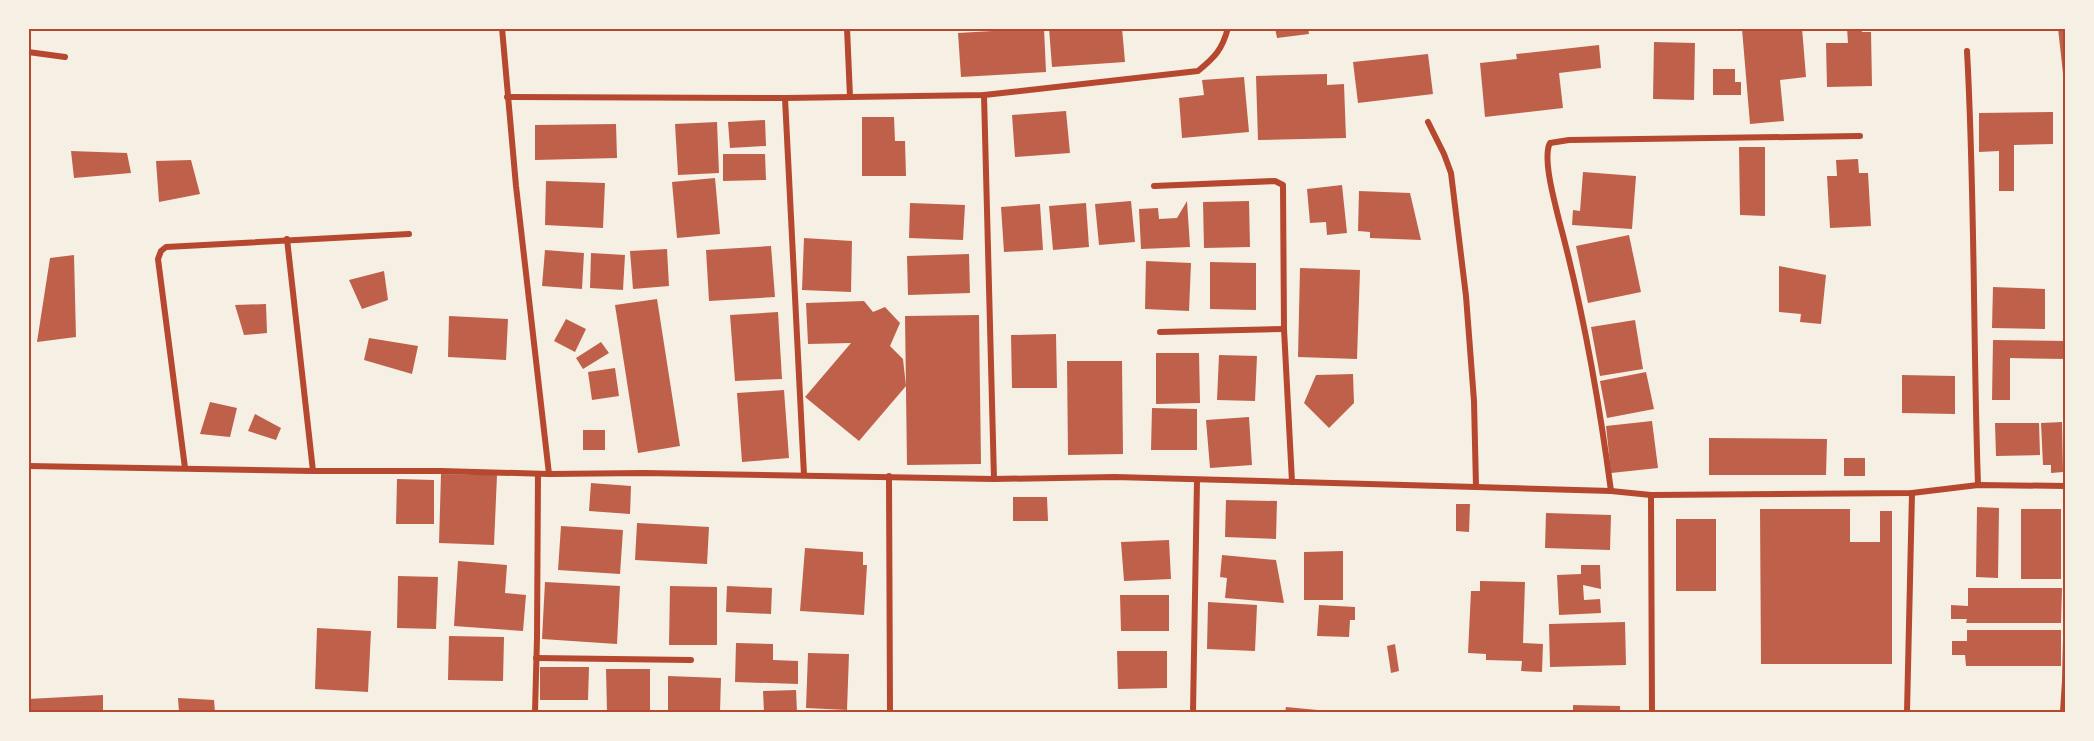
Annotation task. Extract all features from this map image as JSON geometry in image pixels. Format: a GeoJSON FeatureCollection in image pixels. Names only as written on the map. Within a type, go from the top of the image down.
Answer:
{"type":"FeatureCollection","features":[{"type":"Feature","properties":{"kind":"street"},"geometry":{"type":"LineString","coordinates":[[502,28],[507,97],[549,474]]}},
{"type":"Feature","properties":{"kind":"street"},"geometry":{"type":"LineString","coordinates":[[847,28],[849,97]]}},
{"type":"Feature","properties":{"kind":"street"},"geometry":{"type":"LineString","coordinates":[[507,97],[784,98],[984,95],[1198,72],[1213,59],[1223,45],[1228,28]]}},
{"type":"Feature","properties":{"kind":"street"},"geometry":{"type":"LineString","coordinates":[[1967,51],[1972,147],[1974,362],[1978,485]]}},
{"type":"Feature","properties":{"kind":"street"},"geometry":{"type":"LineString","coordinates":[[28,52],[65,57]]}},
{"type":"Feature","properties":{"kind":"street"},"geometry":{"type":"LineString","coordinates":[[984,95],[994,479]]}},
{"type":"Feature","properties":{"kind":"street"},"geometry":{"type":"LineString","coordinates":[[784,98],[804,475]]}},
{"type":"Feature","properties":{"kind":"street"},"geometry":{"type":"LineString","coordinates":[[1428,122],[1451,173],[1469,331],[1474,401],[1476,487]]}},
{"type":"Feature","properties":{"kind":"street"},"geometry":{"type":"LineString","coordinates":[[1611,491],[1576,282],[1551,180],[1547,154],[1550,143],[1569,140],[1860,136]]}},
{"type":"Feature","properties":{"kind":"street"},"geometry":{"type":"LineString","coordinates":[[1154,186],[1275,181],[1283,184],[1284,329],[1292,482]]}},
{"type":"Feature","properties":{"kind":"street"},"geometry":{"type":"LineString","coordinates":[[185,468],[158,259],[161,251],[166,247],[409,234]]}},
{"type":"Feature","properties":{"kind":"street"},"geometry":{"type":"LineString","coordinates":[[287,239],[313,471]]}},
{"type":"Feature","properties":{"kind":"street"},"geometry":{"type":"LineString","coordinates":[[1160,332],[1284,329]]}},
{"type":"Feature","properties":{"kind":"street"},"geometry":{"type":"LineString","coordinates":[[28,466],[994,479],[1115,477],[1611,491],[1652,495],[1911,493],[1978,485],[2066,486]]}},
{"type":"Feature","properties":{"kind":"street"},"geometry":{"type":"LineString","coordinates":[[535,712],[538,474]]}},
{"type":"Feature","properties":{"kind":"street"},"geometry":{"type":"LineString","coordinates":[[889,476],[890,712]]}},
{"type":"Feature","properties":{"kind":"street"},"geometry":{"type":"LineString","coordinates":[[1193,712],[1197,480]]}},
{"type":"Feature","properties":{"kind":"street"},"geometry":{"type":"LineString","coordinates":[[1907,712],[1911,493]]}},
{"type":"Feature","properties":{"kind":"street"},"geometry":{"type":"LineString","coordinates":[[1652,495],[1652,712]]}},
{"type":"Feature","properties":{"kind":"street"},"geometry":{"type":"LineString","coordinates":[[536,658],[691,660]]}},
{"type":"Feature","properties":{"kind":"path"},"geometry":{"type":"LineString","coordinates":[[2062,712],[2066,599]]}},
{"type":"Feature","properties":{"kind":"building"},"geometry":{"type":"Polygon","coordinates":[[[1044,28],[1046,72],[961,77],[958,33],[1044,28]]]}},
{"type":"Feature","properties":{"kind":"building"},"geometry":{"type":"Polygon","coordinates":[[[1049,28],[1122,28],[1125,62],[1052,67],[1049,28]]]}},
{"type":"Feature","properties":{"kind":"building"},"geometry":{"type":"Polygon","coordinates":[[[1275,28],[1308,28],[1309,34],[1277,38],[1275,28]]]}},
{"type":"Feature","properties":{"kind":"building"},"geometry":{"type":"Polygon","coordinates":[[[1802,28],[1806,77],[1780,80],[1784,121],[1750,124],[1742,29],[1802,28]]]}},
{"type":"Feature","properties":{"kind":"building"},"geometry":{"type":"Polygon","coordinates":[[[1847,28],[1862,28],[1862,32],[1871,32],[1872,86],[1827,87],[1826,43],[1848,43],[1847,28]]]}},
{"type":"Feature","properties":{"kind":"building"},"geometry":{"type":"Polygon","coordinates":[[[2058,28],[2066,28],[2066,83],[2064,83],[2058,28]]]}},
{"type":"Feature","properties":{"kind":"building"},"geometry":{"type":"Polygon","coordinates":[[[1654,42],[1695,43],[1694,100],[1653,99],[1654,42]]]}},
{"type":"Feature","properties":{"kind":"building"},"geometry":{"type":"Polygon","coordinates":[[[1599,45],[1601,68],[1559,73],[1563,108],[1485,117],[1480,63],[1517,59],[1516,54],[1599,45]]]}},
{"type":"Feature","properties":{"kind":"building"},"geometry":{"type":"Polygon","coordinates":[[[1428,54],[1433,94],[1358,103],[1353,62],[1428,54]]]}},
{"type":"Feature","properties":{"kind":"building"},"geometry":{"type":"Polygon","coordinates":[[[1713,69],[1735,69],[1735,82],[1741,82],[1741,95],[1713,95],[1713,69]]]}},
{"type":"Feature","properties":{"kind":"building"},"geometry":{"type":"Polygon","coordinates":[[[1327,74],[1327,85],[1344,84],[1346,138],[1258,140],[1256,76],[1327,74]]]}},
{"type":"Feature","properties":{"kind":"building"},"geometry":{"type":"Polygon","coordinates":[[[1244,77],[1249,132],[1182,138],[1179,98],[1204,95],[1202,80],[1244,77]]]}},
{"type":"Feature","properties":{"kind":"building"},"geometry":{"type":"Polygon","coordinates":[[[1066,111],[1070,153],[1015,157],[1012,115],[1066,111]]]}},
{"type":"Feature","properties":{"kind":"building"},"geometry":{"type":"Polygon","coordinates":[[[2053,112],[2053,144],[2014,145],[2014,191],[1999,191],[1999,151],[1979,152],[1979,113],[2053,112]]]}},
{"type":"Feature","properties":{"kind":"building"},"geometry":{"type":"Polygon","coordinates":[[[862,117],[894,117],[895,141],[905,141],[906,176],[862,176],[862,117]]]}},
{"type":"Feature","properties":{"kind":"building"},"geometry":{"type":"Polygon","coordinates":[[[765,120],[766,146],[730,148],[728,122],[765,120]]]}},
{"type":"Feature","properties":{"kind":"building"},"geometry":{"type":"Polygon","coordinates":[[[717,122],[719,173],[678,175],[675,124],[717,122]]]}},
{"type":"Feature","properties":{"kind":"building"},"geometry":{"type":"Polygon","coordinates":[[[616,124],[617,158],[535,160],[535,125],[616,124]]]}},
{"type":"Feature","properties":{"kind":"building"},"geometry":{"type":"Polygon","coordinates":[[[1739,147],[1765,147],[1765,216],[1740,215],[1739,147]]]}},
{"type":"Feature","properties":{"kind":"building"},"geometry":{"type":"Polygon","coordinates":[[[71,151],[127,153],[131,173],[74,178],[71,151]]]}},
{"type":"Feature","properties":{"kind":"building"},"geometry":{"type":"Polygon","coordinates":[[[723,154],[765,154],[766,180],[723,181],[723,154]]]}},
{"type":"Feature","properties":{"kind":"building"},"geometry":{"type":"Polygon","coordinates":[[[1858,159],[1859,173],[1868,173],[1871,226],[1830,228],[1827,176],[1837,176],[1836,160],[1858,159]]]}},
{"type":"Feature","properties":{"kind":"building"},"geometry":{"type":"Polygon","coordinates":[[[191,160],[200,194],[159,202],[156,161],[191,160]]]}},
{"type":"Feature","properties":{"kind":"building"},"geometry":{"type":"Polygon","coordinates":[[[1583,172],[1636,176],[1632,229],[1572,225],[1573,210],[1580,211],[1583,172]]]}},
{"type":"Feature","properties":{"kind":"building"},"geometry":{"type":"Polygon","coordinates":[[[715,178],[720,234],[677,238],[672,182],[715,178]]]}},
{"type":"Feature","properties":{"kind":"building"},"geometry":{"type":"Polygon","coordinates":[[[546,181],[605,183],[603,228],[545,225],[546,181]]]}},
{"type":"Feature","properties":{"kind":"building"},"geometry":{"type":"Polygon","coordinates":[[[1342,185],[1347,233],[1327,235],[1326,222],[1310,223],[1307,189],[1342,185]]]}},
{"type":"Feature","properties":{"kind":"building"},"geometry":{"type":"Polygon","coordinates":[[[1359,191],[1410,193],[1421,240],[1370,238],[1370,232],[1358,231],[1359,191]]]}},
{"type":"Feature","properties":{"kind":"building"},"geometry":{"type":"Polygon","coordinates":[[[1131,201],[1135,242],[1099,245],[1095,204],[1131,201]]]}},
{"type":"Feature","properties":{"kind":"building"},"geometry":{"type":"Polygon","coordinates":[[[1187,201],[1190,247],[1141,249],[1139,209],[1158,208],[1159,219],[1177,218],[1187,201]]]}},
{"type":"Feature","properties":{"kind":"building"},"geometry":{"type":"Polygon","coordinates":[[[1249,201],[1250,247],[1204,248],[1203,202],[1249,201]]]}},
{"type":"Feature","properties":{"kind":"building"},"geometry":{"type":"Polygon","coordinates":[[[910,203],[965,205],[963,240],[909,238],[910,203]]]}},
{"type":"Feature","properties":{"kind":"building"},"geometry":{"type":"Polygon","coordinates":[[[1086,203],[1089,247],[1053,250],[1049,206],[1086,203]]]}},
{"type":"Feature","properties":{"kind":"building"},"geometry":{"type":"Polygon","coordinates":[[[1040,204],[1043,250],[1004,252],[1001,207],[1040,204]]]}},
{"type":"Feature","properties":{"kind":"building"},"geometry":{"type":"Polygon","coordinates":[[[1629,235],[1641,292],[1588,303],[1576,246],[1629,235]]]}},
{"type":"Feature","properties":{"kind":"building"},"geometry":{"type":"Polygon","coordinates":[[[804,238],[852,241],[851,292],[802,290],[804,238]]]}},
{"type":"Feature","properties":{"kind":"building"},"geometry":{"type":"Polygon","coordinates":[[[771,246],[775,297],[709,301],[706,250],[771,246]]]}},
{"type":"Feature","properties":{"kind":"building"},"geometry":{"type":"Polygon","coordinates":[[[667,249],[669,286],[633,289],[630,251],[667,249]]]}},
{"type":"Feature","properties":{"kind":"building"},"geometry":{"type":"Polygon","coordinates":[[[545,250],[584,253],[582,289],[542,286],[545,250]]]}},
{"type":"Feature","properties":{"kind":"building"},"geometry":{"type":"Polygon","coordinates":[[[591,253],[625,255],[623,290],[590,288],[591,253]]]}},
{"type":"Feature","properties":{"kind":"building"},"geometry":{"type":"Polygon","coordinates":[[[969,254],[970,293],[908,295],[907,256],[969,254]]]}},
{"type":"Feature","properties":{"kind":"building"},"geometry":{"type":"Polygon","coordinates":[[[74,255],[76,337],[37,342],[50,258],[74,255]]]}},
{"type":"Feature","properties":{"kind":"building"},"geometry":{"type":"Polygon","coordinates":[[[1146,261],[1191,263],[1189,311],[1145,309],[1146,261]]]}},
{"type":"Feature","properties":{"kind":"building"},"geometry":{"type":"Polygon","coordinates":[[[1210,262],[1256,263],[1256,310],[1210,309],[1210,262]]]}},
{"type":"Feature","properties":{"kind":"building"},"geometry":{"type":"Polygon","coordinates":[[[1779,266],[1826,275],[1821,324],[1800,322],[1801,314],[1779,312],[1779,266]]]}},
{"type":"Feature","properties":{"kind":"building"},"geometry":{"type":"Polygon","coordinates":[[[1300,268],[1360,270],[1357,359],[1298,357],[1300,268]]]}},
{"type":"Feature","properties":{"kind":"building"},"geometry":{"type":"Polygon","coordinates":[[[384,271],[388,300],[362,309],[349,280],[384,271]]]}},
{"type":"Feature","properties":{"kind":"building"},"geometry":{"type":"Polygon","coordinates":[[[1993,287],[2045,289],[2045,329],[1992,328],[1993,287]]]}},
{"type":"Feature","properties":{"kind":"building"},"geometry":{"type":"Polygon","coordinates":[[[657,299],[680,446],[638,453],[615,305],[657,299]]]}},
{"type":"Feature","properties":{"kind":"building"},"geometry":{"type":"Polygon","coordinates":[[[864,301],[873,312],[885,307],[900,323],[890,346],[903,359],[906,386],[859,441],[805,397],[851,343],[808,344],[806,303],[864,301]]]}},
{"type":"Feature","properties":{"kind":"building"},"geometry":{"type":"Polygon","coordinates":[[[266,304],[267,333],[244,335],[235,305],[266,304]]]}},
{"type":"Feature","properties":{"kind":"building"},"geometry":{"type":"Polygon","coordinates":[[[778,312],[782,379],[735,381],[730,315],[778,312]]]}},
{"type":"Feature","properties":{"kind":"building"},"geometry":{"type":"Polygon","coordinates":[[[979,315],[981,464],[907,465],[905,316],[979,315]]]}},
{"type":"Feature","properties":{"kind":"building"},"geometry":{"type":"Polygon","coordinates":[[[449,316],[508,319],[506,360],[448,357],[449,316]]]}},
{"type":"Feature","properties":{"kind":"building"},"geometry":{"type":"Polygon","coordinates":[[[566,319],[586,329],[575,352],[554,341],[566,319]]]}},
{"type":"Feature","properties":{"kind":"building"},"geometry":{"type":"Polygon","coordinates":[[[1635,320],[1643,369],[1600,376],[1591,327],[1635,320]]]}},
{"type":"Feature","properties":{"kind":"building"},"geometry":{"type":"Polygon","coordinates":[[[1056,334],[1057,388],[1012,388],[1011,335],[1056,334]]]}},
{"type":"Feature","properties":{"kind":"building"},"geometry":{"type":"Polygon","coordinates":[[[369,338],[418,346],[412,374],[364,360],[369,338]]]}},
{"type":"Feature","properties":{"kind":"building"},"geometry":{"type":"Polygon","coordinates":[[[1993,340],[2066,341],[2066,359],[2010,358],[2010,400],[1992,400],[1993,340]]]}},
{"type":"Feature","properties":{"kind":"building"},"geometry":{"type":"Polygon","coordinates":[[[601,342],[609,353],[583,369],[576,358],[601,342]]]}},
{"type":"Feature","properties":{"kind":"building"},"geometry":{"type":"Polygon","coordinates":[[[1156,353],[1199,353],[1200,403],[1156,404],[1156,353]]]}},
{"type":"Feature","properties":{"kind":"building"},"geometry":{"type":"Polygon","coordinates":[[[1219,355],[1257,356],[1255,401],[1217,400],[1219,355]]]}},
{"type":"Feature","properties":{"kind":"building"},"geometry":{"type":"Polygon","coordinates":[[[1067,361],[1122,361],[1123,454],[1068,455],[1067,361]]]}},
{"type":"Feature","properties":{"kind":"building"},"geometry":{"type":"Polygon","coordinates":[[[615,368],[619,396],[592,400],[588,372],[615,368]]]}},
{"type":"Feature","properties":{"kind":"building"},"geometry":{"type":"Polygon","coordinates":[[[1646,372],[1654,409],[1607,418],[1600,381],[1646,372]]]}},
{"type":"Feature","properties":{"kind":"building"},"geometry":{"type":"Polygon","coordinates":[[[1353,374],[1354,403],[1329,428],[1304,403],[1316,375],[1353,374]]]}},
{"type":"Feature","properties":{"kind":"building"},"geometry":{"type":"Polygon","coordinates":[[[1902,375],[1955,376],[1955,414],[1902,413],[1902,375]]]}},
{"type":"Feature","properties":{"kind":"building"},"geometry":{"type":"Polygon","coordinates":[[[784,390],[789,458],[742,462],[737,393],[784,390]]]}},
{"type":"Feature","properties":{"kind":"building"},"geometry":{"type":"Polygon","coordinates":[[[210,402],[237,408],[230,437],[200,434],[210,402]]]}},
{"type":"Feature","properties":{"kind":"building"},"geometry":{"type":"Polygon","coordinates":[[[1152,408],[1197,409],[1197,450],[1151,450],[1152,408]]]}},
{"type":"Feature","properties":{"kind":"building"},"geometry":{"type":"Polygon","coordinates":[[[255,414],[281,428],[276,440],[248,431],[255,414]]]}},
{"type":"Feature","properties":{"kind":"building"},"geometry":{"type":"Polygon","coordinates":[[[1249,417],[1252,465],[1210,468],[1206,420],[1249,417]]]}},
{"type":"Feature","properties":{"kind":"building"},"geometry":{"type":"Polygon","coordinates":[[[1652,421],[1658,468],[1611,473],[1606,426],[1652,421]]]}},
{"type":"Feature","properties":{"kind":"building"},"geometry":{"type":"Polygon","coordinates":[[[2062,422],[2063,472],[2051,473],[2051,465],[2043,465],[2041,423],[2062,422]]]}},
{"type":"Feature","properties":{"kind":"building"},"geometry":{"type":"Polygon","coordinates":[[[1995,423],[2039,423],[2040,455],[1996,456],[1995,423]]]}},
{"type":"Feature","properties":{"kind":"building"},"geometry":{"type":"Polygon","coordinates":[[[583,430],[605,430],[605,450],[583,450],[583,430]]]}},
{"type":"Feature","properties":{"kind":"building"},"geometry":{"type":"Polygon","coordinates":[[[1709,438],[1827,439],[1826,475],[1709,475],[1709,438]]]}},
{"type":"Feature","properties":{"kind":"building"},"geometry":{"type":"Polygon","coordinates":[[[1844,458],[1865,458],[1865,476],[1844,476],[1844,458]]]}},
{"type":"Feature","properties":{"kind":"building"},"geometry":{"type":"Polygon","coordinates":[[[441,474],[497,475],[494,545],[439,543],[441,474]]]}},
{"type":"Feature","properties":{"kind":"building"},"geometry":{"type":"Polygon","coordinates":[[[397,479],[434,480],[434,524],[396,524],[397,479]]]}},
{"type":"Feature","properties":{"kind":"building"},"geometry":{"type":"Polygon","coordinates":[[[591,483],[631,486],[630,514],[589,511],[591,483]]]}},
{"type":"Feature","properties":{"kind":"building"},"geometry":{"type":"Polygon","coordinates":[[[1013,497],[1047,497],[1048,521],[1013,521],[1013,497]]]}},
{"type":"Feature","properties":{"kind":"building"},"geometry":{"type":"Polygon","coordinates":[[[1226,500],[1277,501],[1276,539],[1225,537],[1226,500]]]}},
{"type":"Feature","properties":{"kind":"building"},"geometry":{"type":"Polygon","coordinates":[[[1456,504],[1470,504],[1469,532],[1456,531],[1456,504]]]}},
{"type":"Feature","properties":{"kind":"building"},"geometry":{"type":"Polygon","coordinates":[[[1977,507],[1999,508],[1998,578],[1976,577],[1977,507]]]}},
{"type":"Feature","properties":{"kind":"building"},"geometry":{"type":"Polygon","coordinates":[[[1760,509],[1850,509],[1850,542],[1880,542],[1880,511],[1892,511],[1892,664],[1761,664],[1760,509]]]}},
{"type":"Feature","properties":{"kind":"building"},"geometry":{"type":"Polygon","coordinates":[[[2021,509],[2061,509],[2061,579],[2021,579],[2021,509]]]}},
{"type":"Feature","properties":{"kind":"building"},"geometry":{"type":"Polygon","coordinates":[[[1546,513],[1611,515],[1610,550],[1545,548],[1546,513]]]}},
{"type":"Feature","properties":{"kind":"building"},"geometry":{"type":"Polygon","coordinates":[[[1676,519],[1716,519],[1716,591],[1676,591],[1676,519]]]}},
{"type":"Feature","properties":{"kind":"building"},"geometry":{"type":"Polygon","coordinates":[[[637,523],[709,527],[707,564],[635,560],[637,523]]]}},
{"type":"Feature","properties":{"kind":"building"},"geometry":{"type":"Polygon","coordinates":[[[561,526],[623,530],[620,574],[558,570],[561,526]]]}},
{"type":"Feature","properties":{"kind":"building"},"geometry":{"type":"Polygon","coordinates":[[[1169,540],[1171,579],[1124,581],[1121,542],[1169,540]]]}},
{"type":"Feature","properties":{"kind":"building"},"geometry":{"type":"Polygon","coordinates":[[[805,548],[863,552],[863,565],[867,565],[864,615],[800,611],[805,548]]]}},
{"type":"Feature","properties":{"kind":"building"},"geometry":{"type":"Polygon","coordinates":[[[1343,551],[1343,600],[1304,600],[1304,552],[1343,551]]]}},
{"type":"Feature","properties":{"kind":"building"},"geometry":{"type":"Polygon","coordinates":[[[1222,555],[1276,560],[1284,603],[1225,598],[1227,578],[1220,577],[1222,555]]]}},
{"type":"Feature","properties":{"kind":"building"},"geometry":{"type":"Polygon","coordinates":[[[458,561],[507,565],[505,593],[526,595],[523,631],[454,626],[458,561]]]}},
{"type":"Feature","properties":{"kind":"building"},"geometry":{"type":"Polygon","coordinates":[[[1581,565],[1600,565],[1601,589],[1583,585],[1584,600],[1600,599],[1601,613],[1559,615],[1557,575],[1581,574],[1581,565]]]}},
{"type":"Feature","properties":{"kind":"building"},"geometry":{"type":"Polygon","coordinates":[[[398,576],[438,577],[436,629],[397,628],[398,576]]]}},
{"type":"Feature","properties":{"kind":"building"},"geometry":{"type":"Polygon","coordinates":[[[1480,581],[1525,582],[1523,643],[1543,644],[1542,672],[1521,671],[1522,661],[1486,660],[1486,654],[1468,653],[1471,591],[1480,591],[1480,581]]]}},
{"type":"Feature","properties":{"kind":"building"},"geometry":{"type":"Polygon","coordinates":[[[545,582],[620,586],[617,644],[542,639],[545,582]]]}},
{"type":"Feature","properties":{"kind":"building"},"geometry":{"type":"Polygon","coordinates":[[[670,586],[717,587],[717,645],[669,645],[670,586]]]}},
{"type":"Feature","properties":{"kind":"building"},"geometry":{"type":"Polygon","coordinates":[[[727,586],[772,588],[771,614],[726,612],[727,586]]]}},
{"type":"Feature","properties":{"kind":"building"},"geometry":{"type":"Polygon","coordinates":[[[1968,588],[2062,588],[2061,623],[1966,623],[1967,619],[1951,619],[1951,605],[1968,606],[1968,588]]]}},
{"type":"Feature","properties":{"kind":"building"},"geometry":{"type":"Polygon","coordinates":[[[1120,595],[1169,595],[1169,631],[1121,631],[1120,595]]]}},
{"type":"Feature","properties":{"kind":"building"},"geometry":{"type":"Polygon","coordinates":[[[1208,602],[1257,605],[1255,651],[1207,649],[1208,602]]]}},
{"type":"Feature","properties":{"kind":"building"},"geometry":{"type":"Polygon","coordinates":[[[1319,605],[1355,607],[1355,620],[1350,620],[1349,637],[1317,636],[1319,605]]]}},
{"type":"Feature","properties":{"kind":"building"},"geometry":{"type":"Polygon","coordinates":[[[1625,622],[1626,665],[1550,667],[1549,624],[1625,622]]]}},
{"type":"Feature","properties":{"kind":"building"},"geometry":{"type":"Polygon","coordinates":[[[317,628],[371,631],[368,692],[315,689],[317,628]]]}},
{"type":"Feature","properties":{"kind":"building"},"geometry":{"type":"Polygon","coordinates":[[[1967,630],[2061,630],[2061,666],[1966,666],[1965,655],[1952,655],[1952,641],[1967,641],[1967,630]]]}},
{"type":"Feature","properties":{"kind":"building"},"geometry":{"type":"Polygon","coordinates":[[[449,636],[504,637],[503,681],[448,680],[449,636]]]}},
{"type":"Feature","properties":{"kind":"building"},"geometry":{"type":"Polygon","coordinates":[[[736,643],[773,644],[773,660],[798,661],[798,684],[735,682],[736,643]]]}},
{"type":"Feature","properties":{"kind":"building"},"geometry":{"type":"Polygon","coordinates":[[[1395,644],[1399,671],[1391,673],[1387,646],[1395,644]]]}},
{"type":"Feature","properties":{"kind":"building"},"geometry":{"type":"Polygon","coordinates":[[[1117,651],[1167,651],[1167,688],[1118,689],[1117,651]]]}},
{"type":"Feature","properties":{"kind":"building"},"geometry":{"type":"Polygon","coordinates":[[[808,653],[849,654],[847,710],[806,708],[808,653]]]}},
{"type":"Feature","properties":{"kind":"building"},"geometry":{"type":"Polygon","coordinates":[[[540,667],[589,667],[588,700],[540,700],[540,667]]]}},
{"type":"Feature","properties":{"kind":"building"},"geometry":{"type":"Polygon","coordinates":[[[606,669],[650,669],[650,712],[607,712],[606,669]]]}},
{"type":"Feature","properties":{"kind":"building"},"geometry":{"type":"Polygon","coordinates":[[[668,676],[721,678],[720,712],[668,712],[668,676]]]}},
{"type":"Feature","properties":{"kind":"building"},"geometry":{"type":"Polygon","coordinates":[[[796,690],[797,712],[764,712],[763,691],[796,690]]]}},
{"type":"Feature","properties":{"kind":"building"},"geometry":{"type":"Polygon","coordinates":[[[103,695],[103,712],[28,712],[28,699],[103,695]]]}},
{"type":"Feature","properties":{"kind":"building"},"geometry":{"type":"Polygon","coordinates":[[[178,698],[214,700],[215,712],[179,712],[178,698]]]}},
{"type":"Feature","properties":{"kind":"building"},"geometry":{"type":"Polygon","coordinates":[[[1573,705],[1620,706],[1620,712],[1573,712],[1573,705]]]}},
{"type":"Feature","properties":{"kind":"building"},"geometry":{"type":"Polygon","coordinates":[[[1286,707],[1328,711],[1285,712],[1286,707]]]}}]}
